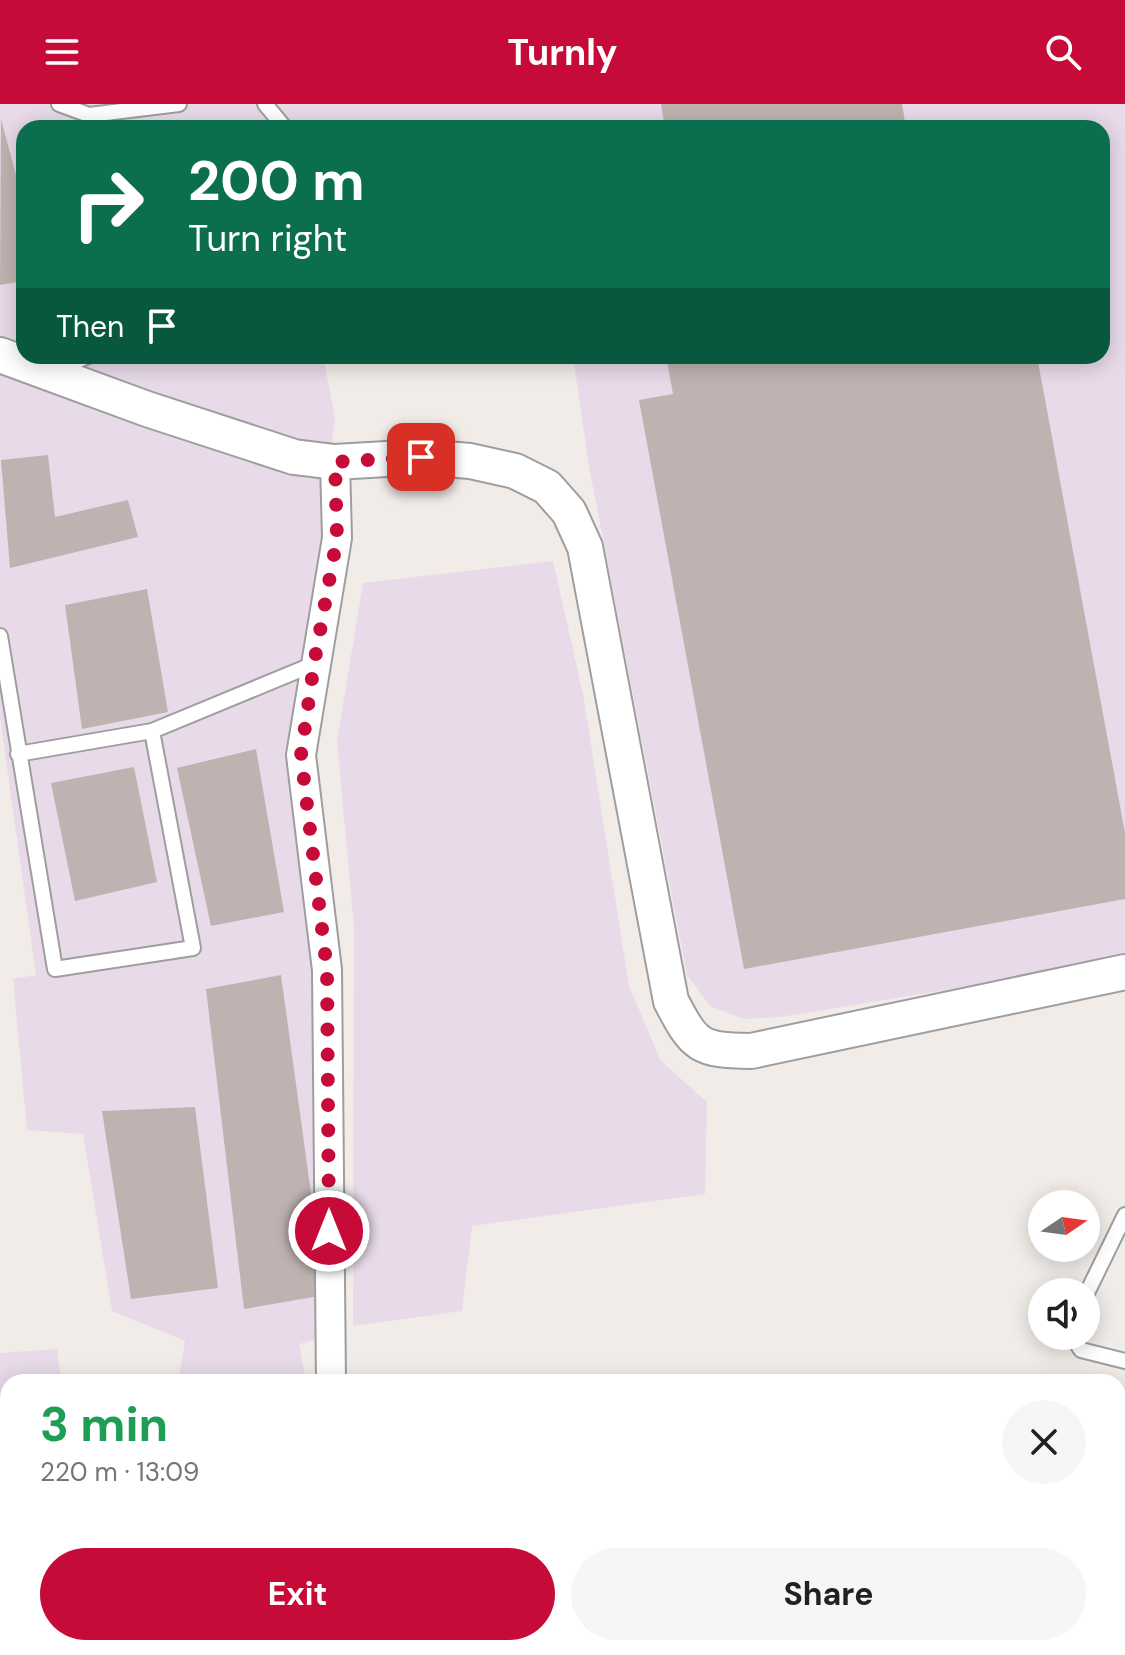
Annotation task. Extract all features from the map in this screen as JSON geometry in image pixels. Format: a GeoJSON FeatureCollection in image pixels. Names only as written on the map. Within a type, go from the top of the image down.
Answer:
{"type":"FeatureCollection","features":[{"type":"Feature","properties":{"kind":"street"},"geometry":{"type":"LineString","coordinates":[[23,364],[294,457],[335,462],[421,457],[470,461],[515,471],[547,487],[569,512],[585,547],[671,1001],[684,1026],[701,1046],[725,1051],[751,1051],[1125,972]]}},
{"type":"Feature","properties":{"kind":"street"},"geometry":{"type":"LineString","coordinates":[[331,1374],[327,970],[301,770],[314,664],[337,538],[335,462]]}},
{"type":"Feature","properties":{"kind":"lane"},"geometry":{"type":"LineString","coordinates":[[59,104],[89,115],[179,104]]}},
{"type":"Feature","properties":{"kind":"lane"},"geometry":{"type":"LineString","coordinates":[[265,104],[278,120]]}},
{"type":"Feature","properties":{"kind":"lane"},"geometry":{"type":"LineString","coordinates":[[48,374],[70,364]]}},
{"type":"Feature","properties":{"kind":"lane"},"geometry":{"type":"LineString","coordinates":[[0,636],[55,969],[193,948],[152,731]]}},
{"type":"Feature","properties":{"kind":"lane"},"geometry":{"type":"LineString","coordinates":[[18,754],[152,731],[314,664]]}},
{"type":"Feature","properties":{"kind":"lane"},"geometry":{"type":"LineString","coordinates":[[1094,1278],[1125,1215]]}},
{"type":"Feature","properties":{"kind":"lane"},"geometry":{"type":"LineString","coordinates":[[1081,1350],[1125,1361]]}},
{"type":"Feature","properties":{"kind":"shaded area"},"geometry":{"type":"Polygon","coordinates":[[[0,104],[1125,104],[1125,961],[780,1017],[744,1019],[710,1006],[687,975],[589,466],[574,364],[1110,364],[1110,120],[16,120],[16,364],[325,364],[335,418],[317,585],[301,660],[286,760],[311,937],[328,1337],[299,1344],[305,1374],[179,1374],[185,1341],[112,1311],[83,1134],[27,1130],[13,979],[36,975],[0,717],[0,104]]]}},
{"type":"Feature","properties":{"kind":"shaded area"},"geometry":{"type":"Polygon","coordinates":[[[553,561],[583,694],[629,986],[661,1061],[707,1102],[705,1194],[472,1226],[462,1311],[353,1326],[354,927],[337,741],[363,583],[553,561]]]}},
{"type":"Feature","properties":{"kind":"shaded area"},"geometry":{"type":"Polygon","coordinates":[[[57,1349],[60,1374],[0,1374],[0,1353],[57,1349]]]}},
{"type":"Feature","properties":{"kind":"building"},"geometry":{"type":"Polygon","coordinates":[[[661,104],[902,104],[905,120],[664,120],[661,104]]]}},
{"type":"Feature","properties":{"kind":"building"},"geometry":{"type":"Polygon","coordinates":[[[1,119],[16,175],[16,282],[0,285],[1,119]]]}},
{"type":"Feature","properties":{"kind":"building"},"geometry":{"type":"Polygon","coordinates":[[[667,364],[1038,364],[1125,833],[1125,899],[744,969],[639,400],[673,394],[667,364]]]}},
{"type":"Feature","properties":{"kind":"building"},"geometry":{"type":"Polygon","coordinates":[[[48,455],[55,517],[128,500],[138,537],[10,568],[1,460],[48,455]]]}},
{"type":"Feature","properties":{"kind":"building"},"geometry":{"type":"Polygon","coordinates":[[[147,589],[168,712],[82,729],[65,605],[147,589]]]}},
{"type":"Feature","properties":{"kind":"building"},"geometry":{"type":"Polygon","coordinates":[[[256,749],[284,912],[211,926],[177,768],[256,749]]]}},
{"type":"Feature","properties":{"kind":"building"},"geometry":{"type":"Polygon","coordinates":[[[134,767],[157,882],[75,901],[51,783],[134,767]]]}},
{"type":"Feature","properties":{"kind":"building"},"geometry":{"type":"Polygon","coordinates":[[[281,975],[325,1295],[244,1309],[206,989],[281,975]]]}},
{"type":"Feature","properties":{"kind":"building"},"geometry":{"type":"Polygon","coordinates":[[[195,1107],[218,1288],[131,1299],[102,1111],[195,1107]]]}},
{"type":"Feature","properties":{"kind":"route"},"geometry":{"type":"LineString","coordinates":[[329,1231],[327,970],[301,755],[337,538],[335,462],[421,457]]}}]}
